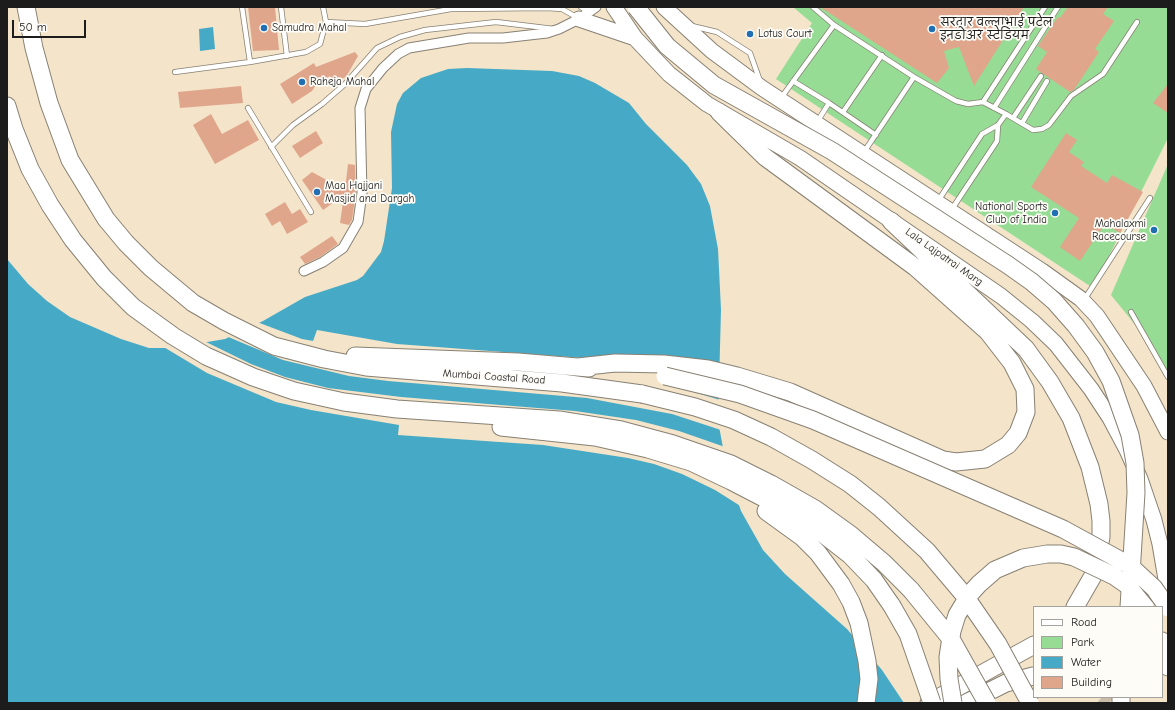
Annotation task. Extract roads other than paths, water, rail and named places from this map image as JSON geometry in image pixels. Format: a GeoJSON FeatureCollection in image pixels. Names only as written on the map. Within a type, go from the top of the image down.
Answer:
{"type":"FeatureCollection","features":[{"type":"Feature","properties":{"kind":"highway","name":"Mumbai Coastal Road"},"geometry":{"type":"LineString","coordinates":[[26,7],[41,77],[58,133],[70,160],[106,219],[126,243],[151,268],[193,303],[224,321],[274,346],[309,356],[366,367],[562,383],[642,394],[702,409],[734,420],[771,437],[850,484],[904,528],[927,551],[984,622],[1009,663],[1030,703]]}},
{"type":"Feature","properties":{"kind":"highway"},"geometry":{"type":"LineString","coordinates":[[636,7],[667,46],[714,85],[832,151],[1002,261],[1032,282],[1054,301],[1076,326],[1095,352],[1111,382],[1130,435],[1135,463],[1136,520],[1129,606]]}},
{"type":"Feature","properties":{"kind":"highway"},"geometry":{"type":"LineString","coordinates":[[7,106],[14,129],[30,169],[50,205],[73,240],[104,278],[133,307],[173,336],[206,356],[253,377],[294,391],[344,402],[397,409],[558,420],[621,430],[673,444],[731,464],[771,484],[815,509],[851,535],[900,579],[934,617],[950,639],[987,703]]}},
{"type":"Feature","properties":{"kind":"highway"},"geometry":{"type":"LineString","coordinates":[[578,367],[615,363],[664,364],[708,369],[737,376],[796,394],[943,460],[956,462],[970,462],[985,459],[1008,445],[1018,433],[1026,412],[1025,389],[1020,377],[1003,350],[988,332],[916,267],[765,157],[719,112]]}},
{"type":"Feature","properties":{"kind":"highway"},"geometry":{"type":"LineString","coordinates":[[891,221],[1026,349],[1050,382],[1071,418],[1090,467],[1099,504],[1101,521],[1101,537],[1094,574],[1076,606]]}},
{"type":"Feature","properties":{"kind":"highway"},"geometry":{"type":"LineString","coordinates":[[309,356],[425,357],[578,367],[665,376],[740,394],[813,420],[1085,540],[1129,565],[1154,588],[1168,608]]}},
{"type":"Feature","properties":{"kind":"highway"},"geometry":{"type":"LineString","coordinates":[[397,409],[442,419],[595,437],[648,449],[693,463],[731,481],[785,510],[823,534],[850,555],[874,580],[900,619],[916,652],[932,703]]}},
{"type":"Feature","properties":{"kind":"highway"},"geometry":{"type":"LineString","coordinates":[[693,463],[796,532],[818,553],[832,570],[851,602],[864,642],[869,679],[866,703]]}},
{"type":"Feature","properties":{"kind":"highway"},"geometry":{"type":"LineString","coordinates":[[953,703],[949,678],[949,644],[957,615],[978,584],[985,577],[1002,567],[1035,555],[1061,554],[1074,557],[1093,564],[1127,585],[1144,606]]}},
{"type":"Feature","properties":{"kind":"highway"},"geometry":{"type":"LineString","coordinates":[[1163,645],[1168,667]]}},
{"type":"Feature","properties":{"kind":"highway"},"geometry":{"type":"LineString","coordinates":[[928,703],[1027,649]]}},
{"type":"Feature","properties":{"kind":"highway"},"geometry":{"type":"LineString","coordinates":[[966,703],[1006,683],[1033,676]]}},
{"type":"Feature","properties":{"kind":"main road","name":"Lala Lajpatrai Marg"},"geometry":{"type":"LineString","coordinates":[[614,7],[636,38],[669,74],[719,112],[800,158],[1001,296],[1032,321],[1071,361],[1110,418],[1140,479],[1160,544],[1168,590]]}},
{"type":"Feature","properties":{"kind":"main road"},"geometry":{"type":"LineString","coordinates":[[669,8],[681,22],[712,51],[762,88],[784,93],[819,120],[866,150],[937,203],[1042,271],[1084,302],[1098,316],[1140,380],[1168,432]]}},
{"type":"Feature","properties":{"kind":"main road"},"geometry":{"type":"LineString","coordinates":[[586,11],[636,38]]}},
{"type":"Feature","properties":{"kind":"street"},"geometry":{"type":"LineString","coordinates":[[304,271],[323,262],[343,248],[358,222],[362,193],[360,108],[366,89],[398,54],[409,48],[469,38],[503,38],[534,35],[560,29],[586,11]]}},
{"type":"Feature","properties":{"kind":"lane"},"geometry":{"type":"LineString","coordinates":[[242,7],[250,62]]}},
{"type":"Feature","properties":{"kind":"lane"},"geometry":{"type":"LineString","coordinates":[[281,7],[287,56]]}},
{"type":"Feature","properties":{"kind":"lane"},"geometry":{"type":"LineString","coordinates":[[175,72],[250,62],[306,52],[320,44],[326,22],[324,7]]}},
{"type":"Feature","properties":{"kind":"lane"},"geometry":{"type":"LineString","coordinates":[[813,7],[834,25],[914,77],[956,102],[968,104],[983,102],[1033,130],[1042,129],[1049,125],[1070,96],[1103,74],[1137,22]]}},
{"type":"Feature","properties":{"kind":"lane"},"geometry":{"type":"LineString","coordinates":[[983,102],[1045,7]]}},
{"type":"Feature","properties":{"kind":"lane"},"geometry":{"type":"LineString","coordinates":[[994,108],[1058,7]]}},
{"type":"Feature","properties":{"kind":"lane"},"geometry":{"type":"LineString","coordinates":[[326,22],[364,24],[451,9],[547,8],[586,11]]}},
{"type":"Feature","properties":{"kind":"lane"},"geometry":{"type":"LineString","coordinates":[[271,147],[293,125],[340,88],[377,48],[400,37],[425,30],[496,22],[560,29]]}},
{"type":"Feature","properties":{"kind":"lane"},"geometry":{"type":"LineString","coordinates":[[681,22],[717,32],[750,53],[762,88]]}},
{"type":"Feature","properties":{"kind":"lane"},"geometry":{"type":"LineString","coordinates":[[784,93],[834,25]]}},
{"type":"Feature","properties":{"kind":"lane"},"geometry":{"type":"LineString","coordinates":[[843,112],[882,55]]}},
{"type":"Feature","properties":{"kind":"lane"},"geometry":{"type":"LineString","coordinates":[[1013,118],[1041,76]]}},
{"type":"Feature","properties":{"kind":"lane"},"geometry":{"type":"LineString","coordinates":[[866,150],[914,77]]}},
{"type":"Feature","properties":{"kind":"lane"},"geometry":{"type":"LineString","coordinates":[[793,81],[843,112],[876,135]]}},
{"type":"Feature","properties":{"kind":"lane"},"geometry":{"type":"LineString","coordinates":[[1022,123],[1047,81]]}},
{"type":"Feature","properties":{"kind":"lane"},"geometry":{"type":"LineString","coordinates":[[819,120],[829,103]]}},
{"type":"Feature","properties":{"kind":"lane"},"geometry":{"type":"LineString","coordinates":[[248,108],[311,212]]}},
{"type":"Feature","properties":{"kind":"lane"},"geometry":{"type":"LineString","coordinates":[[937,203],[982,134],[998,125],[1006,114]]}},
{"type":"Feature","properties":{"kind":"lane"},"geometry":{"type":"LineString","coordinates":[[950,212],[997,141],[998,125]]}},
{"type":"Feature","properties":{"kind":"lane"},"geometry":{"type":"LineString","coordinates":[[1084,302],[1150,198]]}},
{"type":"Feature","properties":{"kind":"lane"},"geometry":{"type":"LineString","coordinates":[[1131,312],[1168,377]]}},
{"type":"Feature","properties":{"kind":"water"},"geometry":{"type":"Polygon","coordinates":[[[213,27],[215,49],[200,51],[199,29],[213,27]]]}},
{"type":"Feature","properties":{"kind":"water"},"geometry":{"type":"Polygon","coordinates":[[[467,68],[552,71],[579,76],[595,83],[629,103],[646,124],[687,165],[701,184],[710,206],[718,249],[721,310],[718,421],[727,469],[741,511],[763,550],[785,574],[847,629],[882,670],[904,703],[7,703],[7,259],[28,284],[47,301],[70,317],[121,339],[149,348],[172,348],[225,339],[263,321],[305,297],[357,280],[363,276],[381,252],[384,241],[392,188],[391,132],[397,104],[403,93],[421,78],[448,69],[467,68]]]}},
{"type":"Feature","properties":{"kind":"tunnel"},"geometry":{"type":"LineString","coordinates":[[1103,698],[1109,703]]}},
{"type":"Feature","properties":{"kind":"place","name":"Samudra Mahal"},"geometry":{"type":"Point","coordinates":[264,28]}},
{"type":"Feature","properties":{"kind":"place","name":"सरदार वल्लाभाई पटेल इनडोअर स्टेडियम"},"geometry":{"type":"Point","coordinates":[932,29]}},
{"type":"Feature","properties":{"kind":"place","name":"Lotus Court"},"geometry":{"type":"Point","coordinates":[750,34]}},
{"type":"Feature","properties":{"kind":"place","name":"Raheja Mahal"},"geometry":{"type":"Point","coordinates":[302,82]}},
{"type":"Feature","properties":{"kind":"place","name":"Maa Hajjani Masjid and Dargah"},"geometry":{"type":"Point","coordinates":[317,192]}},
{"type":"Feature","properties":{"kind":"place","name":"National Sports Club of India"},"geometry":{"type":"Point","coordinates":[1055,213]}},
{"type":"Feature","properties":{"kind":"place","name":"Mahalaxmi Racecourse"},"geometry":{"type":"Point","coordinates":[1154,230]}}]}
